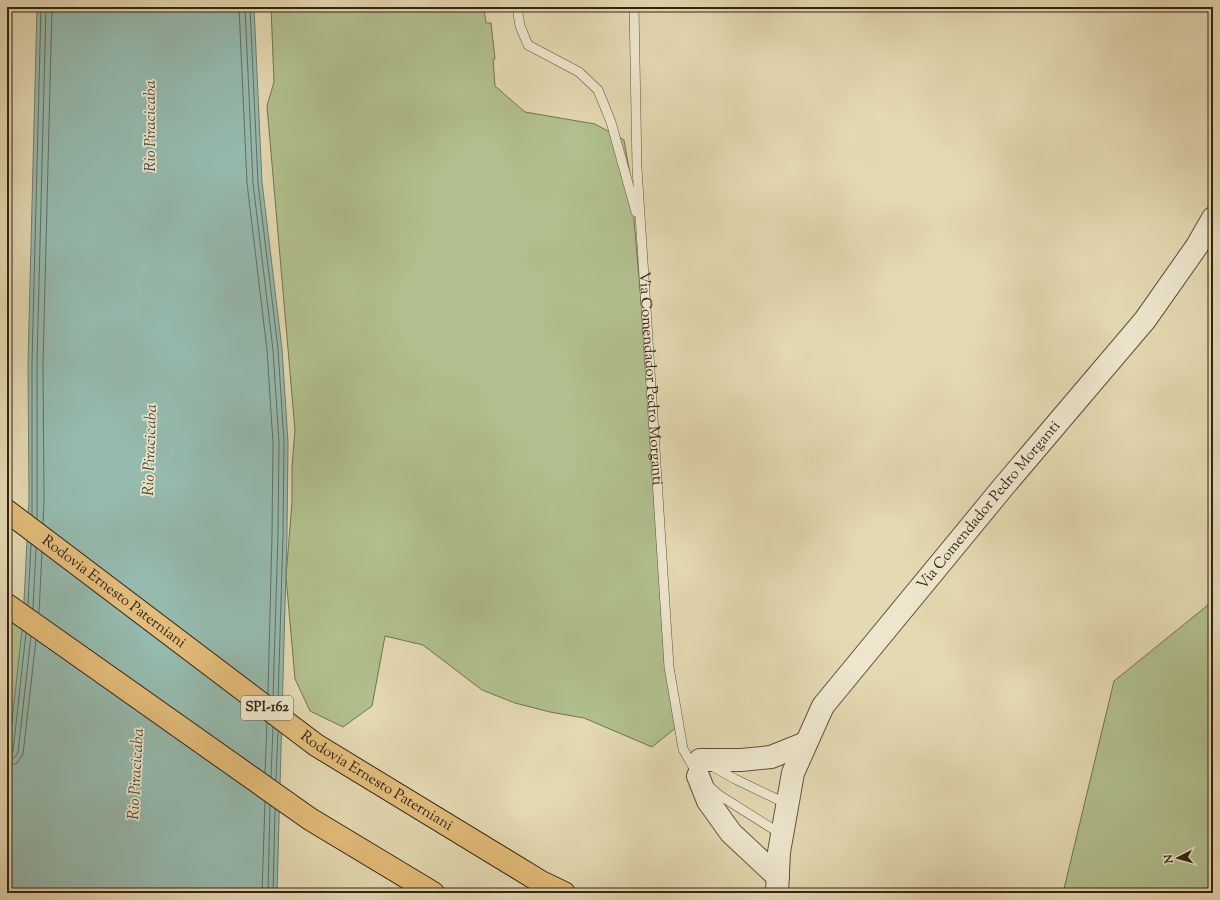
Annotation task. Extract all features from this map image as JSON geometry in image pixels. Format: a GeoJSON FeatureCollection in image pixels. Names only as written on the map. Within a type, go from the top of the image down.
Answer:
{"type":"FeatureCollection","features":[{"type":"Feature","properties":{"kind":"highway","name":"Rodovia Ernesto Paterniani"},"geometry":{"type":"LineString","coordinates":[[7,511],[316,745],[541,882],[564,893]]}},
{"type":"Feature","properties":{"kind":"highway"},"geometry":{"type":"LineString","coordinates":[[7,605],[310,819],[433,893]]}},
{"type":"Feature","properties":{"kind":"street","name":"Via Comendador Pedro Morganti"},"geometry":{"type":"LineString","coordinates":[[777,885],[779,852],[793,773],[823,706],[1004,486],[1145,320],[1197,246],[1213,218]]}},
{"type":"Feature","properties":{"kind":"street"},"geometry":{"type":"LineString","coordinates":[[777,885],[730,833],[708,801],[694,761],[741,760],[770,757],[806,743]]}},
{"type":"Feature","properties":{"kind":"lane"},"geometry":{"type":"LineString","coordinates":[[517,7],[520,26],[528,45],[579,72],[598,90],[611,122],[642,232]]}},
{"type":"Feature","properties":{"kind":"lane","name":"Via Comendador Pedro Morganti"},"geometry":{"type":"LineString","coordinates":[[634,7],[637,168],[669,667],[694,761]]}},
{"type":"Feature","properties":{"kind":"lane"},"geometry":{"type":"LineString","coordinates":[[694,761],[787,804]]}},
{"type":"Feature","properties":{"kind":"lane"},"geometry":{"type":"LineString","coordinates":[[694,761],[719,795],[782,835]]}},
{"type":"Feature","properties":{"kind":"green space"},"geometry":{"type":"Polygon","coordinates":[[[271,7],[479,7],[479,9],[484,9],[486,23],[491,23],[495,59],[493,59],[495,86],[525,112],[595,124],[624,140],[630,174],[678,726],[652,747],[584,718],[550,712],[515,703],[482,690],[423,645],[385,636],[372,706],[343,727],[310,711],[295,679],[286,577],[292,502],[292,467],[295,430],[267,106],[274,82],[271,7]]]}},
{"type":"Feature","properties":{"kind":"green space"},"geometry":{"type":"Polygon","coordinates":[[[1213,601],[1213,893],[1063,893],[1114,681],[1213,601]]]}},
{"type":"Feature","properties":{"kind":"green space"},"geometry":{"type":"Polygon","coordinates":[[[7,605],[25,618],[7,774],[7,605]]]}},
{"type":"Feature","properties":{"kind":"water","name":"Rio Piracicaba"},"geometry":{"type":"Polygon","coordinates":[[[37,7],[254,7],[262,182],[282,349],[288,442],[287,535],[277,893],[7,893],[7,768],[23,621],[29,500],[28,363],[37,7]]]}}]}
